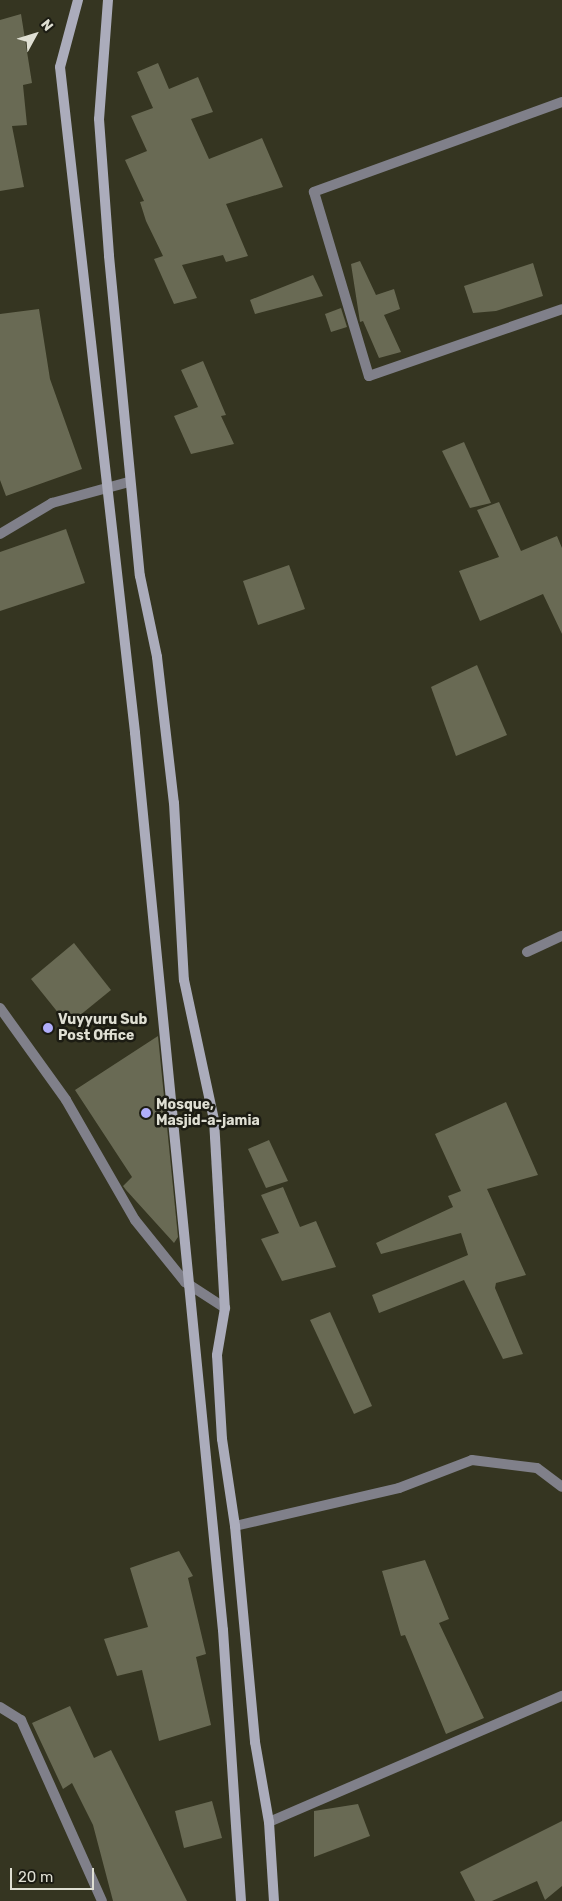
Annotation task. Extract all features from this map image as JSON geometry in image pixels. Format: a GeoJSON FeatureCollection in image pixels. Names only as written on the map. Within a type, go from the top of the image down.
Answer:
{"type":"FeatureCollection","features":[{"type":"Feature","properties":{"kind":"main road"},"geometry":{"type":"LineString","coordinates":[[78,0],[60,67],[107,488],[223,1630],[240,1901]]}},
{"type":"Feature","properties":{"kind":"main road"},"geometry":{"type":"LineString","coordinates":[[108,0],[99,119],[129,482],[140,576],[157,657],[174,803],[184,980],[214,1120],[225,1308],[217,1355],[222,1439],[235,1526],[255,1742],[269,1822],[274,1901]]}},
{"type":"Feature","properties":{"kind":"street"},"geometry":{"type":"LineString","coordinates":[[562,102],[314,192],[369,376],[562,308]]}},
{"type":"Feature","properties":{"kind":"street"},"geometry":{"type":"LineString","coordinates":[[0,534],[52,502],[129,482]]}},
{"type":"Feature","properties":{"kind":"street"},"geometry":{"type":"LineString","coordinates":[[527,952],[562,936]]}},
{"type":"Feature","properties":{"kind":"street"},"geometry":{"type":"LineString","coordinates":[[0,1008],[66,1100],[135,1220],[188,1284],[225,1308]]}},
{"type":"Feature","properties":{"kind":"street"},"geometry":{"type":"LineString","coordinates":[[235,1526],[398,1488],[472,1460],[537,1468],[562,1487]]}},
{"type":"Feature","properties":{"kind":"street"},"geometry":{"type":"LineString","coordinates":[[269,1822],[562,1696]]}},
{"type":"Feature","properties":{"kind":"street"},"geometry":{"type":"LineString","coordinates":[[0,1707],[21,1720],[102,1901]]}},
{"type":"Feature","properties":{"kind":"building"},"geometry":{"type":"Polygon","coordinates":[[[21,14],[32,83],[23,85],[27,125],[12,126],[24,187],[0,191],[0,20],[21,14]]]}},
{"type":"Feature","properties":{"kind":"building"},"geometry":{"type":"Polygon","coordinates":[[[158,63],[169,89],[198,77],[213,112],[191,119],[209,159],[262,138],[283,187],[226,204],[248,256],[226,262],[223,255],[182,265],[197,298],[174,304],[154,259],[163,256],[146,221],[140,202],[144,201],[125,160],[147,151],[131,116],[153,108],[137,72],[158,63]]]}},
{"type":"Feature","properties":{"kind":"building"},"geometry":{"type":"Polygon","coordinates":[[[360,261],[376,295],[394,289],[400,309],[384,315],[401,352],[379,358],[363,321],[360,322],[351,264],[360,261]]]}},
{"type":"Feature","properties":{"kind":"building"},"geometry":{"type":"Polygon","coordinates":[[[533,263],[543,296],[496,311],[473,313],[464,286],[533,263]]]}},
{"type":"Feature","properties":{"kind":"building"},"geometry":{"type":"Polygon","coordinates":[[[313,275],[323,296],[255,314],[250,300],[313,275]]]}},
{"type":"Feature","properties":{"kind":"building"},"geometry":{"type":"Polygon","coordinates":[[[341,308],[347,327],[331,332],[325,314],[341,308]]]}},
{"type":"Feature","properties":{"kind":"building"},"geometry":{"type":"Polygon","coordinates":[[[39,309],[50,379],[82,469],[6,496],[0,480],[0,314],[39,309]]]}},
{"type":"Feature","properties":{"kind":"building"},"geometry":{"type":"Polygon","coordinates":[[[203,361],[226,415],[221,416],[234,444],[191,454],[174,416],[198,407],[181,370],[203,361]]]}},
{"type":"Feature","properties":{"kind":"building"},"geometry":{"type":"Polygon","coordinates":[[[464,442],[491,503],[470,508],[442,451],[464,442]]]}},
{"type":"Feature","properties":{"kind":"building"},"geometry":{"type":"Polygon","coordinates":[[[499,502],[521,551],[557,536],[562,548],[562,634],[543,594],[480,621],[459,571],[499,557],[477,510],[499,502]]]}},
{"type":"Feature","properties":{"kind":"building"},"geometry":{"type":"Polygon","coordinates":[[[66,529],[85,583],[0,611],[0,552],[66,529]]]}},
{"type":"Feature","properties":{"kind":"building"},"geometry":{"type":"Polygon","coordinates":[[[289,565],[305,609],[258,625],[243,581],[289,565]]]}},
{"type":"Feature","properties":{"kind":"building"},"geometry":{"type":"Polygon","coordinates":[[[477,665],[507,735],[456,756],[431,687],[477,665]]]}},
{"type":"Feature","properties":{"kind":"building"},"geometry":{"type":"Polygon","coordinates":[[[74,943],[111,990],[68,1025],[31,979],[74,943]]]}},
{"type":"Feature","properties":{"kind":"building"},"geometry":{"type":"Polygon","coordinates":[[[158,1036],[178,1237],[174,1243],[123,1186],[132,1177],[75,1090],[158,1036]]]}},
{"type":"Feature","properties":{"kind":"building"},"geometry":{"type":"Polygon","coordinates":[[[506,1102],[538,1175],[487,1189],[526,1275],[496,1283],[495,1288],[523,1354],[503,1359],[464,1280],[379,1313],[372,1295],[468,1255],[461,1233],[381,1254],[376,1243],[453,1207],[448,1196],[461,1191],[435,1134],[506,1102]]]}},
{"type":"Feature","properties":{"kind":"building"},"geometry":{"type":"Polygon","coordinates":[[[269,1140],[288,1181],[266,1188],[248,1149],[269,1140]]]}},
{"type":"Feature","properties":{"kind":"building"},"geometry":{"type":"Polygon","coordinates":[[[283,1187],[300,1227],[316,1221],[336,1267],[282,1281],[261,1239],[279,1233],[261,1195],[283,1187]]]}},
{"type":"Feature","properties":{"kind":"building"},"geometry":{"type":"Polygon","coordinates":[[[330,1312],[372,1406],[354,1414],[310,1320],[330,1312]]]}},
{"type":"Feature","properties":{"kind":"building"},"geometry":{"type":"Polygon","coordinates":[[[179,1551],[193,1576],[188,1578],[206,1654],[196,1657],[211,1725],[159,1741],[142,1670],[117,1676],[104,1639],[148,1627],[130,1568],[179,1551]]]}},
{"type":"Feature","properties":{"kind":"building"},"geometry":{"type":"Polygon","coordinates":[[[425,1560],[449,1619],[439,1623],[484,1718],[446,1734],[405,1635],[401,1636],[382,1571],[425,1560]]]}},
{"type":"Feature","properties":{"kind":"building"},"geometry":{"type":"Polygon","coordinates":[[[70,1706],[94,1758],[111,1750],[187,1901],[113,1901],[93,1825],[72,1783],[63,1789],[32,1723],[70,1706]]]}},
{"type":"Feature","properties":{"kind":"building"},"geometry":{"type":"Polygon","coordinates":[[[212,1801],[222,1838],[184,1848],[175,1811],[212,1801]]]}},
{"type":"Feature","properties":{"kind":"building"},"geometry":{"type":"Polygon","coordinates":[[[358,1804],[370,1836],[314,1857],[314,1811],[358,1804]]]}},
{"type":"Feature","properties":{"kind":"building"},"geometry":{"type":"Polygon","coordinates":[[[562,1821],[562,1886],[545,1900],[537,1881],[492,1901],[475,1901],[460,1872],[562,1821]]]}},
{"type":"Feature","properties":{"kind":"place","name":"Vuyyuru Sub Post Office"},"geometry":{"type":"Point","coordinates":[48,1028]}},
{"type":"Feature","properties":{"kind":"place","name":"Mosque, Masjid-a-jamia"},"geometry":{"type":"Point","coordinates":[146,1113]}}]}
